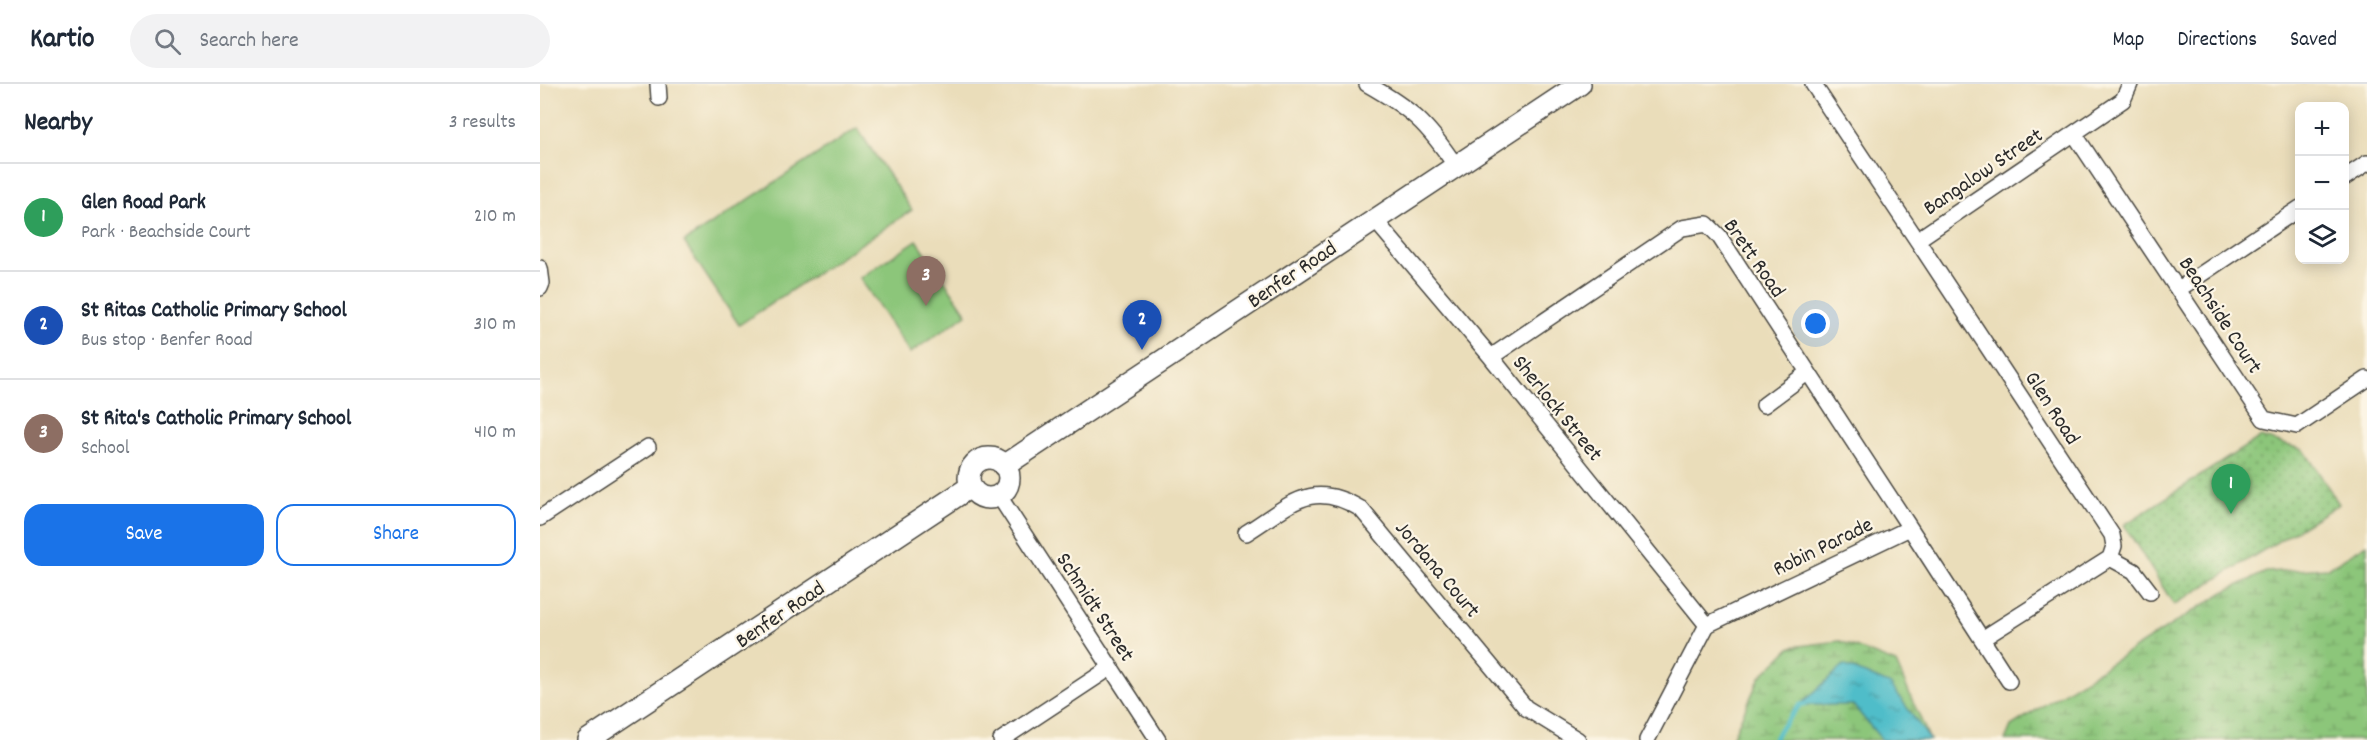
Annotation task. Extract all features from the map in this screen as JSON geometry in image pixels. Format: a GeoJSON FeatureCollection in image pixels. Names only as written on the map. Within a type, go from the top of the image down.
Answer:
{"type":"FeatureCollection","features":[{"type":"Feature","properties":{"kind":"street"},"geometry":{"type":"LineString","coordinates":[[1367,84],[1406,106],[1441,144],[1455,165]]}},
{"type":"Feature","properties":{"kind":"street","name":"Benfer Road"},"geometry":{"type":"LineString","coordinates":[[1004,466],[1580,84]]}},
{"type":"Feature","properties":{"kind":"street","name":"Bangalow Street"},"geometry":{"type":"LineString","coordinates":[[1812,84],[1917,240],[2075,135],[2123,100],[2130,84]]}},
{"type":"Feature","properties":{"kind":"street","name":"Beachside Court"},"geometry":{"type":"LineString","coordinates":[[2075,135],[2264,419],[2297,426],[2367,379]]}},
{"type":"Feature","properties":{"kind":"street"},"geometry":{"type":"LineString","coordinates":[[2349,175],[2367,163]]}},
{"type":"Feature","properties":{"kind":"street"},"geometry":{"type":"LineString","coordinates":[[2179,289],[2297,210]]}},
{"type":"Feature","properties":{"kind":"street","name":"Sherlock Street"},"geometry":{"type":"LineString","coordinates":[[1374,219],[1491,357],[1707,625]]}},
{"type":"Feature","properties":{"kind":"street","name":"Brett Road"},"geometry":{"type":"LineString","coordinates":[[1491,357],[1682,228],[1707,224],[1719,236],[1910,528]]}},
{"type":"Feature","properties":{"kind":"street","name":"Glen Road"},"geometry":{"type":"LineString","coordinates":[[1917,240],[2112,535],[2114,546],[2110,558]]}},
{"type":"Feature","properties":{"kind":"street"},"geometry":{"type":"LineString","coordinates":[[540,268],[542,283],[540,288]]}},
{"type":"Feature","properties":{"kind":"street"},"geometry":{"type":"LineString","coordinates":[[1764,405],[1807,373]]}},
{"type":"Feature","properties":{"kind":"street"},"geometry":{"type":"LineString","coordinates":[[540,518],[648,447]]}},
{"type":"Feature","properties":{"kind":"street"},"geometry":{"type":"LineString","coordinates":[[988,458],[1004,466],[1009,480],[1006,489],[999,496],[980,497],[970,487],[970,472],[977,462],[988,458]]}},
{"type":"Feature","properties":{"kind":"street","name":"Benfer Road"},"geometry":{"type":"LineString","coordinates":[[588,740],[970,487]]}},
{"type":"Feature","properties":{"kind":"street","name":"Jordana Court"},"geometry":{"type":"LineString","coordinates":[[1246,533],[1300,500],[1318,493],[1342,497],[1361,509],[1526,708],[1578,740]]}},
{"type":"Feature","properties":{"kind":"street","name":"Schmidt Street"},"geometry":{"type":"LineString","coordinates":[[999,496],[1158,740]]}},
{"type":"Feature","properties":{"kind":"street"},"geometry":{"type":"LineString","coordinates":[[1910,528],[2009,681]]}},
{"type":"Feature","properties":{"kind":"street","name":"Robin Parade"},"geometry":{"type":"LineString","coordinates":[[1707,625],[1910,528]]}},
{"type":"Feature","properties":{"kind":"street"},"geometry":{"type":"LineString","coordinates":[[1982,639],[2110,558],[2134,571],[2150,592]]}},
{"type":"Feature","properties":{"kind":"street"},"geometry":{"type":"LineString","coordinates":[[1647,740],[1707,625]]}},
{"type":"Feature","properties":{"kind":"street"},"geometry":{"type":"LineString","coordinates":[[1001,740],[1110,668]]}},
{"type":"Feature","properties":{"kind":"green space"},"geometry":{"type":"Polygon","coordinates":[[[857,128],[912,210],[739,325],[684,242],[857,128]]]}},
{"type":"Feature","properties":{"kind":"green space"},"geometry":{"type":"Polygon","coordinates":[[[917,240],[967,314],[910,353],[860,278],[917,240]]]}},
{"type":"Feature","properties":{"kind":"green space"},"geometry":{"type":"Polygon","coordinates":[[[2260,437],[2304,450],[2339,504],[2174,605],[2124,525],[2260,437]]]}},
{"type":"Feature","properties":{"kind":"green space"},"geometry":{"type":"Polygon","coordinates":[[[2367,544],[2367,740],[2005,740],[2011,726],[2224,592],[2266,572],[2328,568],[2367,544]]]}},
{"type":"Feature","properties":{"kind":"green space"},"geometry":{"type":"Polygon","coordinates":[[[1840,641],[1896,663],[1930,740],[1731,740],[1760,677],[1791,647],[1840,641]]]}},
{"type":"Feature","properties":{"kind":"water"},"geometry":{"type":"Polygon","coordinates":[[[1844,665],[1891,685],[1930,740],[1882,740],[1853,705],[1800,705],[1844,665]]]}},
{"type":"Feature","properties":{"kind":"waterway"},"geometry":{"type":"LineString","coordinates":[[1774,740],[1800,705],[1805,704]]}},
{"type":"Feature","properties":{"kind":"place","name":"St Rita's Catholic Primary School"},"geometry":{"type":"Point","coordinates":[926,306]}},
{"type":"Feature","properties":{"kind":"place","name":"St Ritas Catholic Primary School"},"geometry":{"type":"Point","coordinates":[1142,350]}},
{"type":"Feature","properties":{"kind":"place","name":"Glen Road Park"},"geometry":{"type":"Point","coordinates":[2231,514]}}]}
